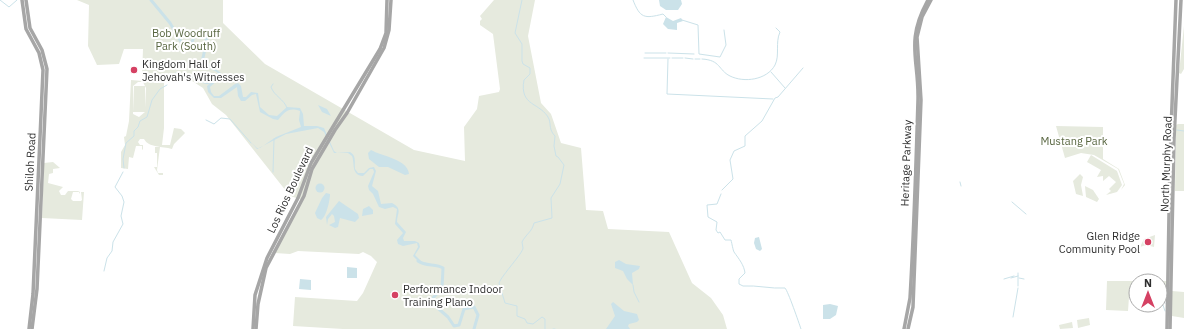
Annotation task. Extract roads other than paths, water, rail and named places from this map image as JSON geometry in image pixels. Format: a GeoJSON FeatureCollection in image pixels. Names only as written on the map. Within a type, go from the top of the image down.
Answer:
{"type":"FeatureCollection","features":[{"type":"Feature","properties":{"kind":"main road","name":"Shiloh Road"},"geometry":{"type":"LineString","coordinates":[[24,0],[26,29],[39,53],[43,70],[33,294],[29,329]]}},
{"type":"Feature","properties":{"kind":"main road","name":"Los Rios Boulevard"},"geometry":{"type":"LineString","coordinates":[[253,329],[255,313],[266,268],[304,196],[316,158],[380,49],[386,33],[387,0]]}},
{"type":"Feature","properties":{"kind":"main road","name":"Los Rios Boulevard"},"geometry":{"type":"LineString","coordinates":[[333,129],[347,113],[384,48],[388,34],[391,0]]}},
{"type":"Feature","properties":{"kind":"main road","name":"Heritage Parkway"},"geometry":{"type":"LineString","coordinates":[[904,329],[910,298],[918,100],[914,36],[917,22],[928,0]]}},
{"type":"Feature","properties":{"kind":"main road","name":"Heritage Parkway"},"geometry":{"type":"LineString","coordinates":[[908,329],[913,306],[921,107],[917,36],[922,17],[931,0]]}},
{"type":"Feature","properties":{"kind":"main road","name":"North Murphy Road"},"geometry":{"type":"LineString","coordinates":[[1170,329],[1170,157],[1176,0]]}},
{"type":"Feature","properties":{"kind":"main road","name":"North Murphy Road"},"geometry":{"type":"LineString","coordinates":[[1166,329],[1170,285],[1174,139],[1181,0]]}},
{"type":"Feature","properties":{"kind":"main road","name":"Los Rios Boulevard"},"geometry":{"type":"LineString","coordinates":[[255,313],[256,329]]}},
{"type":"Feature","properties":{"kind":"main road","name":"Shiloh Road"},"geometry":{"type":"LineString","coordinates":[[31,318],[32,329]]}},
{"type":"Feature","properties":{"kind":"water"},"geometry":{"type":"Polygon","coordinates":[[[659,0],[681,0],[682,4],[678,10],[666,10],[660,6],[659,0]]]}},
{"type":"Feature","properties":{"kind":"water"},"geometry":{"type":"Polygon","coordinates":[[[666,17],[673,21],[681,18],[683,21],[677,23],[677,30],[668,29],[663,24],[666,17]]]}},
{"type":"Feature","properties":{"kind":"water"},"geometry":{"type":"Polygon","coordinates":[[[201,59],[221,73],[221,77],[210,87],[214,96],[219,96],[238,83],[241,86],[243,97],[246,97],[251,92],[258,93],[260,107],[269,115],[277,116],[287,107],[300,108],[303,114],[304,126],[317,126],[324,128],[334,151],[337,153],[334,153],[324,132],[318,128],[286,134],[263,146],[276,137],[301,127],[299,120],[300,111],[290,110],[278,120],[273,119],[260,112],[256,94],[252,95],[245,101],[241,101],[238,96],[237,87],[221,98],[214,98],[208,92],[207,86],[217,78],[219,74],[206,67],[201,59]]]}},
{"type":"Feature","properties":{"kind":"water"},"geometry":{"type":"Polygon","coordinates":[[[318,105],[327,109],[331,116],[322,112],[318,105]]]}},
{"type":"Feature","properties":{"kind":"water"},"geometry":{"type":"Polygon","coordinates":[[[371,150],[399,161],[404,165],[409,174],[405,175],[388,167],[379,167],[369,159],[368,153],[371,150]]]}},
{"type":"Feature","properties":{"kind":"water"},"geometry":{"type":"Polygon","coordinates":[[[350,152],[354,155],[355,169],[358,173],[364,173],[369,168],[374,167],[376,171],[372,186],[378,191],[381,204],[392,203],[397,207],[399,211],[397,222],[406,232],[403,238],[404,241],[415,241],[419,243],[420,247],[415,255],[422,262],[420,263],[413,256],[418,247],[417,243],[403,246],[398,244],[397,240],[403,233],[395,224],[397,209],[393,207],[385,209],[379,207],[373,194],[369,190],[368,186],[374,172],[373,169],[370,169],[363,176],[359,175],[354,169],[352,156],[348,153],[337,153],[350,152]]]}},
{"type":"Feature","properties":{"kind":"water"},"geometry":{"type":"Polygon","coordinates":[[[318,184],[322,184],[324,188],[322,192],[318,192],[316,190],[316,186],[318,184]]]}},
{"type":"Feature","properties":{"kind":"water"},"geometry":{"type":"Polygon","coordinates":[[[326,193],[330,194],[329,201],[326,212],[321,220],[317,218],[315,213],[326,193]]]}},
{"type":"Feature","properties":{"kind":"water"},"geometry":{"type":"Polygon","coordinates":[[[339,201],[358,214],[359,218],[355,222],[340,218],[338,227],[335,228],[329,225],[335,222],[334,216],[332,214],[328,219],[327,225],[326,217],[339,201]]]}},
{"type":"Feature","properties":{"kind":"water"},"geometry":{"type":"Polygon","coordinates":[[[369,206],[373,210],[373,214],[362,216],[363,209],[369,206]]]}},
{"type":"Feature","properties":{"kind":"water"},"geometry":{"type":"Polygon","coordinates":[[[759,237],[762,249],[760,251],[756,249],[754,243],[755,238],[759,237]]]}},
{"type":"Feature","properties":{"kind":"water"},"geometry":{"type":"Polygon","coordinates":[[[619,260],[626,264],[640,266],[639,269],[632,273],[633,285],[627,279],[623,271],[615,268],[615,262],[619,260]]]}},
{"type":"Feature","properties":{"kind":"water"},"geometry":{"type":"Polygon","coordinates":[[[347,267],[357,268],[357,278],[347,278],[347,267]]]}},
{"type":"Feature","properties":{"kind":"water"},"geometry":{"type":"Polygon","coordinates":[[[300,279],[311,280],[311,290],[299,289],[300,279]]]}},
{"type":"Feature","properties":{"kind":"water"},"geometry":{"type":"Polygon","coordinates":[[[613,302],[624,311],[637,314],[639,320],[629,324],[628,326],[630,329],[606,329],[615,316],[611,304],[613,302]]]}},
{"type":"Feature","properties":{"kind":"water"},"geometry":{"type":"Polygon","coordinates":[[[830,304],[838,306],[836,315],[830,319],[823,319],[823,305],[830,304]]]}},
{"type":"Feature","properties":{"kind":"waterway"},"geometry":{"type":"LineString","coordinates":[[0,0],[9,7],[17,0]]}},
{"type":"Feature","properties":{"kind":"waterway"},"geometry":{"type":"LineString","coordinates":[[151,0],[170,23],[183,45],[192,42],[196,32],[199,31],[207,40],[202,62]]}},
{"type":"Feature","properties":{"kind":"waterway"},"geometry":{"type":"LineString","coordinates":[[522,0],[515,33],[522,44],[523,64],[530,68],[530,74],[524,80],[523,89],[528,100],[541,110],[549,119],[551,130],[555,136],[554,146],[556,156],[564,165],[560,184],[551,198],[552,218],[534,223],[532,229],[522,242],[522,251],[499,283],[505,303],[517,306],[517,316],[525,319],[527,323],[533,324],[542,317],[545,319],[545,329]]}},
{"type":"Feature","properties":{"kind":"waterway"},"geometry":{"type":"LineString","coordinates":[[633,0],[638,10],[644,16],[647,17],[663,14],[666,17]]}},
{"type":"Feature","properties":{"kind":"waterway"},"geometry":{"type":"LineString","coordinates":[[682,20],[698,25],[699,54],[720,57],[726,45],[724,30]]}},
{"type":"Feature","properties":{"kind":"waterway"},"geometry":{"type":"LineString","coordinates":[[702,59],[713,61],[726,74],[736,78],[748,80],[761,77],[767,74],[775,65],[780,32],[776,28]]}},
{"type":"Feature","properties":{"kind":"waterway"},"geometry":{"type":"LineString","coordinates":[[645,53],[666,53]]}},
{"type":"Feature","properties":{"kind":"waterway"},"geometry":{"type":"LineString","coordinates":[[668,53],[694,54]]}},
{"type":"Feature","properties":{"kind":"waterway"},"geometry":{"type":"LineString","coordinates":[[644,58],[670,58]]}},
{"type":"Feature","properties":{"kind":"waterway"},"geometry":{"type":"LineString","coordinates":[[672,58],[683,58]]}},
{"type":"Feature","properties":{"kind":"waterway"},"geometry":{"type":"LineString","coordinates":[[685,58],[693,59]]}},
{"type":"Feature","properties":{"kind":"waterway"},"geometry":{"type":"LineString","coordinates":[[668,59],[667,94],[773,99]]}},
{"type":"Feature","properties":{"kind":"waterway"},"geometry":{"type":"LineString","coordinates":[[695,59],[700,59]]}},
{"type":"Feature","properties":{"kind":"waterway"},"geometry":{"type":"LineString","coordinates":[[722,190],[733,179],[730,160],[734,151],[745,146],[745,136],[762,121],[775,98],[778,97],[803,68]]}},
{"type":"Feature","properties":{"kind":"waterway"},"geometry":{"type":"LineString","coordinates":[[771,72],[785,88]]}},
{"type":"Feature","properties":{"kind":"waterway"},"geometry":{"type":"LineString","coordinates":[[170,81],[175,73],[179,73],[184,77],[188,75],[204,83],[210,84]]}},
{"type":"Feature","properties":{"kind":"waterway"},"geometry":{"type":"LineString","coordinates":[[273,84],[271,87],[272,90],[284,102],[287,108]]}},
{"type":"Feature","properties":{"kind":"waterway"},"geometry":{"type":"LineString","coordinates":[[124,168],[123,159],[126,143],[134,136],[134,131],[138,127],[140,121],[147,117],[152,100],[160,89],[167,85]]}},
{"type":"Feature","properties":{"kind":"waterway"},"geometry":{"type":"LineString","coordinates":[[206,120],[214,124],[221,118],[230,119],[251,143]]}},
{"type":"Feature","properties":{"kind":"waterway"},"geometry":{"type":"LineString","coordinates":[[1177,130],[1184,131]]}},
{"type":"Feature","properties":{"kind":"waterway"},"geometry":{"type":"LineString","coordinates":[[273,172],[274,139]]}},
{"type":"Feature","properties":{"kind":"waterway"},"geometry":{"type":"LineString","coordinates":[[104,271],[107,258],[112,251],[113,242],[123,224],[121,216],[124,202],[122,196],[115,187],[123,172]]}},
{"type":"Feature","properties":{"kind":"waterway"},"geometry":{"type":"LineString","coordinates":[[960,182],[961,186]]}},
{"type":"Feature","properties":{"kind":"waterway"},"geometry":{"type":"LineString","coordinates":[[721,194],[717,204],[707,205],[708,217],[717,222],[716,230],[718,233],[720,232],[725,240],[731,240],[734,252],[745,273],[739,279],[739,284],[743,286],[785,288],[801,329]]}},
{"type":"Feature","properties":{"kind":"waterway"},"geometry":{"type":"LineString","coordinates":[[1012,202],[1026,214]]}},
{"type":"Feature","properties":{"kind":"waterway"},"geometry":{"type":"LineString","coordinates":[[418,261],[424,264],[443,268],[442,288],[433,298],[432,303],[448,317],[454,326],[459,325],[464,309],[474,307],[478,315],[474,329]]}},
{"type":"Feature","properties":{"kind":"waterway"},"geometry":{"type":"LineString","coordinates":[[1018,273],[1018,286]]}},
{"type":"Feature","properties":{"kind":"waterway"},"geometry":{"type":"LineString","coordinates":[[1004,279],[1014,276]]}},
{"type":"Feature","properties":{"kind":"waterway"},"geometry":{"type":"LineString","coordinates":[[1011,278],[1018,276]]}},
{"type":"Feature","properties":{"kind":"waterway"},"geometry":{"type":"LineString","coordinates":[[1019,278],[1024,279]]}},
{"type":"Feature","properties":{"kind":"waterway"},"geometry":{"type":"LineString","coordinates":[[633,285],[634,292],[639,302]]}},
{"type":"Feature","properties":{"kind":"waterway"},"geometry":{"type":"LineString","coordinates":[[1013,317],[1018,288]]}},
{"type":"Feature","properties":{"kind":"place","name":"Kingdom Hall of Jehovah's Witnesses"},"geometry":{"type":"Point","coordinates":[134,70]}},
{"type":"Feature","properties":{"kind":"place","name":"Glen Ridge Community Pool"},"geometry":{"type":"Point","coordinates":[1148,242]}},
{"type":"Feature","properties":{"kind":"place","name":"Performance Indoor Training Plano"},"geometry":{"type":"Point","coordinates":[395,295]}},
{"type":"Feature","properties":{"kind":"park label","name":"Bob Woodruff Park (South)"},"geometry":{"type":"Point","coordinates":[186,39]}},
{"type":"Feature","properties":{"kind":"park label","name":"Mustang Park"},"geometry":{"type":"Point","coordinates":[1074,141]}}]}
